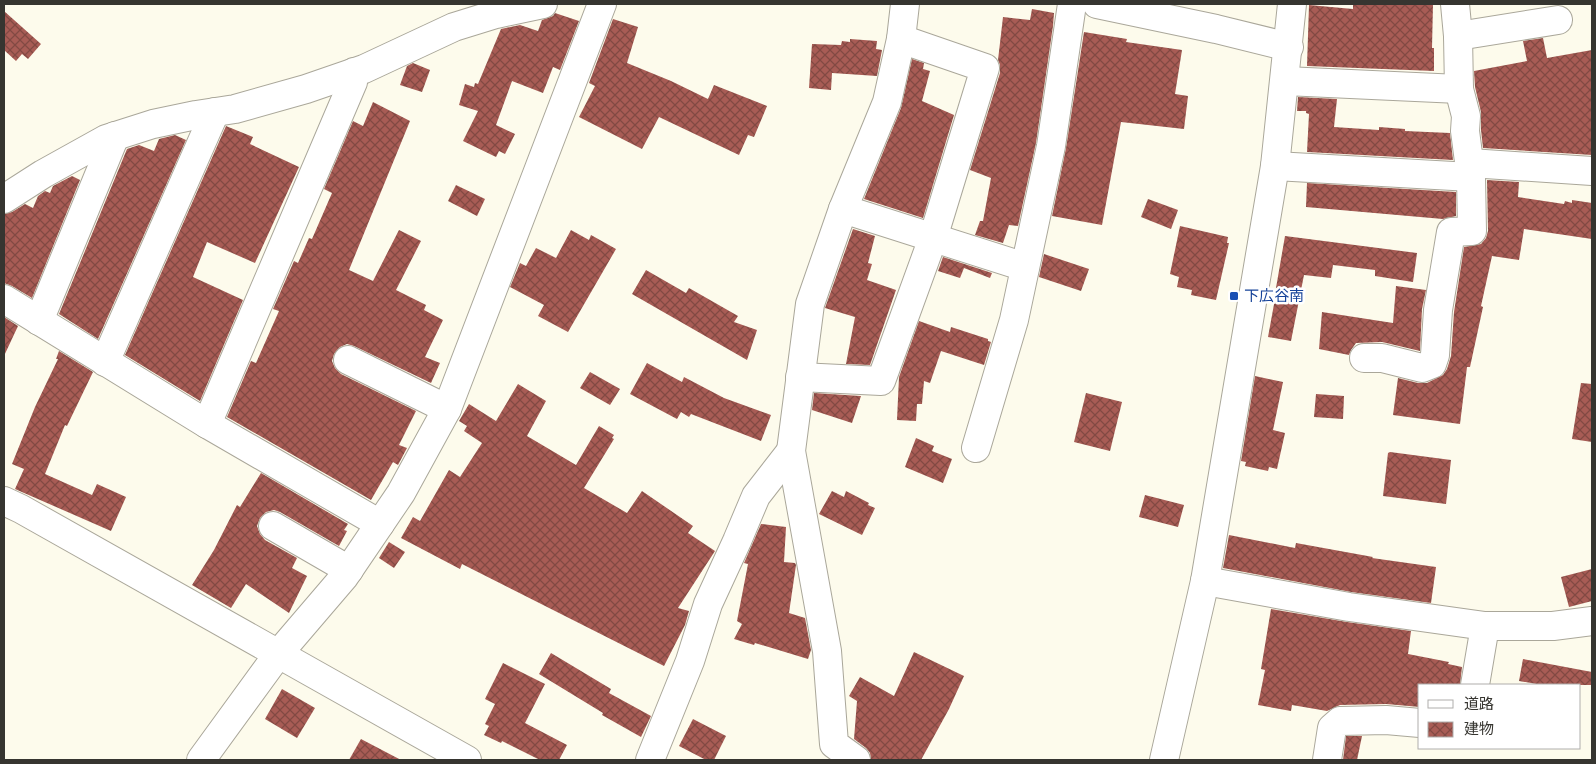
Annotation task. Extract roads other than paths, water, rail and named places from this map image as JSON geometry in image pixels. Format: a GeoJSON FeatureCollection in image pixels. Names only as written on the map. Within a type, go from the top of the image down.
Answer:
{"type":"FeatureCollection","features":[{"type":"Feature","properties":{"kind":"street"},"geometry":{"type":"LineString","coordinates":[[4,199],[43,174],[106,139],[153,124],[235,109],[306,89],[354,72],[454,27],[496,14],[543,4]]}},
{"type":"Feature","properties":{"kind":"street"},"geometry":{"type":"LineString","coordinates":[[201,760],[279,653],[349,570],[401,493],[446,409],[602,4]]}},
{"type":"Feature","properties":{"kind":"street"},"geometry":{"type":"LineString","coordinates":[[856,760],[834,744],[827,651],[791,451],[810,304],[844,209],[887,102],[905,4]]}},
{"type":"Feature","properties":{"kind":"street"},"geometry":{"type":"LineString","coordinates":[[976,448],[1014,320],[1051,146],[1072,4]]}},
{"type":"Feature","properties":{"kind":"street"},"geometry":{"type":"LineString","coordinates":[[1098,4],[1216,29],[1289,47]]}},
{"type":"Feature","properties":{"kind":"street"},"geometry":{"type":"LineString","coordinates":[[1164,760],[1205,581],[1275,166],[1289,47],[1292,4]]}},
{"type":"Feature","properties":{"kind":"street"},"geometry":{"type":"LineString","coordinates":[[1364,358],[1382,358],[1422,368],[1432,364],[1435,355],[1438,310],[1449,241],[1452,232],[1472,231],[1470,170],[1465,131],[1466,116],[1459,89],[1455,4]]}},
{"type":"Feature","properties":{"kind":"street"},"geometry":{"type":"LineString","coordinates":[[1458,36],[1558,20]]}},
{"type":"Feature","properties":{"kind":"street"},"geometry":{"type":"LineString","coordinates":[[800,377],[881,381],[933,238],[985,68],[900,39]]}},
{"type":"Feature","properties":{"kind":"street"},"geometry":{"type":"LineString","coordinates":[[207,424],[353,82],[354,72]]}},
{"type":"Feature","properties":{"kind":"street"},"geometry":{"type":"LineString","coordinates":[[1285,81],[1459,89]]}},
{"type":"Feature","properties":{"kind":"street"},"geometry":{"type":"LineString","coordinates":[[105,362],[216,112]]}},
{"type":"Feature","properties":{"kind":"street"},"geometry":{"type":"LineString","coordinates":[[39,321],[115,136]]}},
{"type":"Feature","properties":{"kind":"street"},"geometry":{"type":"LineString","coordinates":[[1275,166],[1592,171]]}},
{"type":"Feature","properties":{"kind":"street"},"geometry":{"type":"LineString","coordinates":[[844,209],[1025,267]]}},
{"type":"Feature","properties":{"kind":"street"},"geometry":{"type":"LineString","coordinates":[[4,299],[207,424],[380,524]]}},
{"type":"Feature","properties":{"kind":"street"},"geometry":{"type":"LineString","coordinates":[[348,360],[446,409]]}},
{"type":"Feature","properties":{"kind":"street"},"geometry":{"type":"LineString","coordinates":[[650,760],[690,661],[708,604],[756,496],[791,451]]}},
{"type":"Feature","properties":{"kind":"street"},"geometry":{"type":"LineString","coordinates":[[4,502],[21,509],[467,760]]}},
{"type":"Feature","properties":{"kind":"street"},"geometry":{"type":"LineString","coordinates":[[273,526],[349,570]]}},
{"type":"Feature","properties":{"kind":"street"},"geometry":{"type":"LineString","coordinates":[[1205,581],[1349,607],[1485,626],[1553,626],[1592,621]]}},
{"type":"Feature","properties":{"kind":"street"},"geometry":{"type":"LineString","coordinates":[[1475,684],[1485,626]]}},
{"type":"Feature","properties":{"kind":"street"},"geometry":{"type":"LineString","coordinates":[[1326,760],[1332,728],[1340,721],[1386,720],[1418,723]]}},
{"type":"Feature","properties":{"kind":"place","name":"下広谷南"},"geometry":{"type":"Point","coordinates":[1234,296]}}]}
